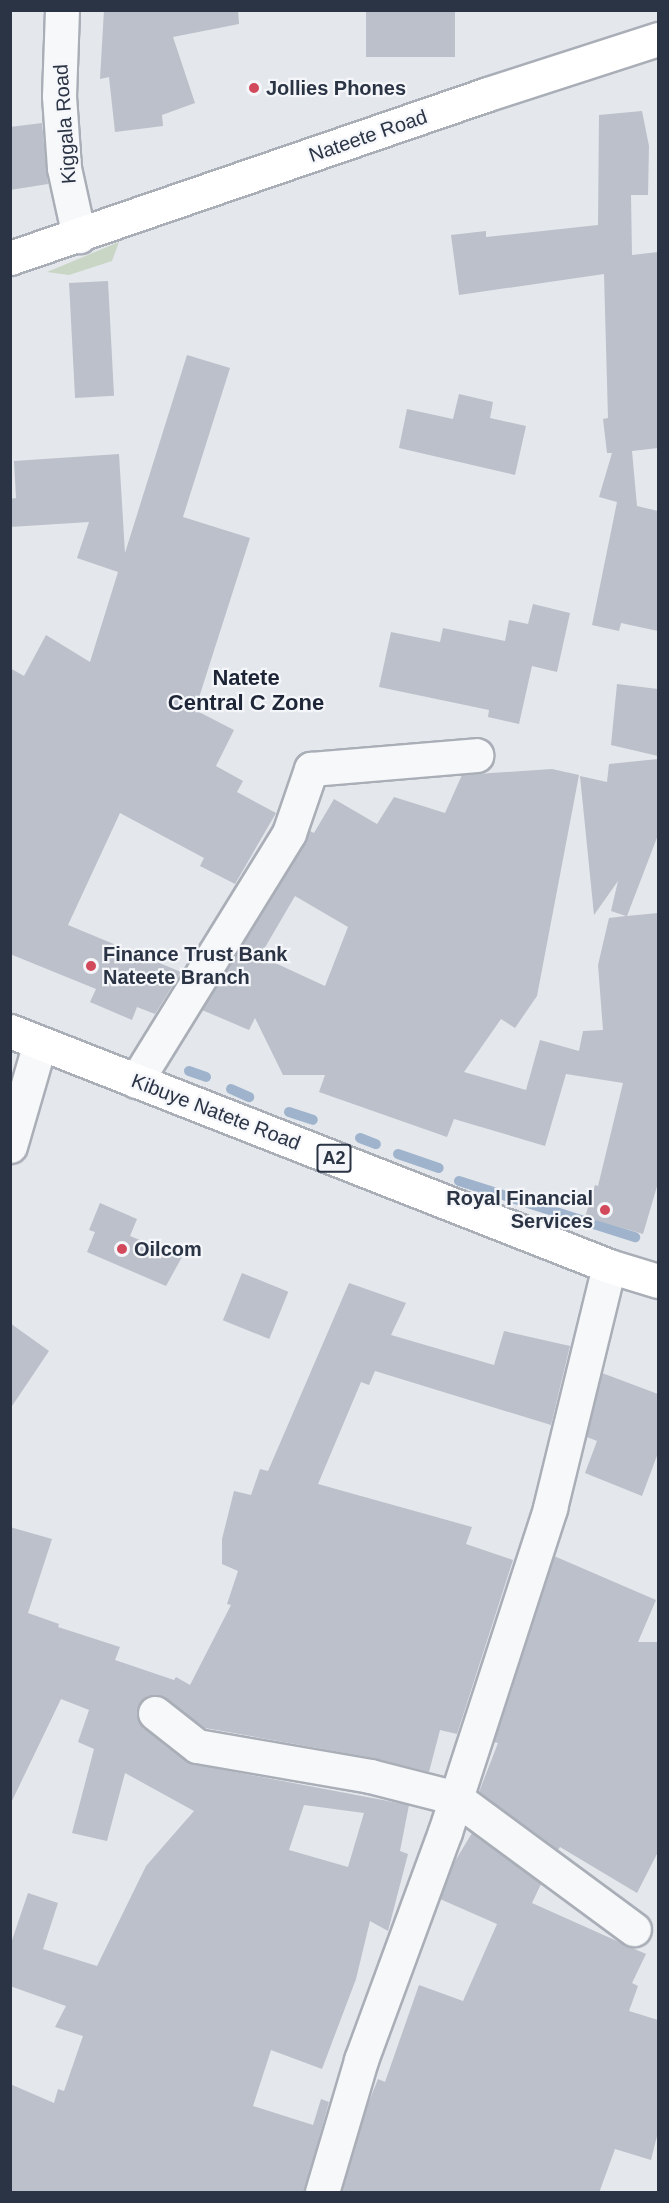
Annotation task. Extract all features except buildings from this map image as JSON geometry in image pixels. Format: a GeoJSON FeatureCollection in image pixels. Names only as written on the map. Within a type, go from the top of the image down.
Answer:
{"type":"FeatureCollection","features":[{"type":"Feature","properties":{"kind":"main road","name":"Nateete Road"},"geometry":{"type":"LineString","coordinates":[[10,258],[488,94],[658,39]]}},
{"type":"Feature","properties":{"kind":"main road","name":"Kibuye Natete Road"},"geometry":{"type":"LineString","coordinates":[[25,1037],[609,1266],[658,1281]]}},
{"type":"Feature","properties":{"kind":"street","name":"Kiggala Road"},"geometry":{"type":"LineString","coordinates":[[62,10],[59,96],[64,168],[79,236]]}},
{"type":"Feature","properties":{"kind":"street"},"geometry":{"type":"LineString","coordinates":[[136,1081],[289,833],[311,769],[476,755]]}},
{"type":"Feature","properties":{"kind":"street"},"geometry":{"type":"LineString","coordinates":[[10,1146],[25,1037]]}},
{"type":"Feature","properties":{"kind":"street"},"geometry":{"type":"LineString","coordinates":[[322,2193],[361,2060],[456,1798],[550,1508],[609,1266]]}},
{"type":"Feature","properties":{"kind":"street"},"geometry":{"type":"LineString","coordinates":[[155,1713],[197,1746],[370,1776],[456,1798],[634,1929]]}},
{"type":"Feature","properties":{"kind":"green space"},"geometry":{"type":"Polygon","coordinates":[[[119,242],[112,261],[69,275],[47,272],[119,242]]]}},
{"type":"Feature","properties":{"kind":"waterway"},"geometry":{"type":"LineString","coordinates":[[189,1071],[206,1077]]}},
{"type":"Feature","properties":{"kind":"waterway"},"geometry":{"type":"LineString","coordinates":[[231,1089],[249,1097]]}},
{"type":"Feature","properties":{"kind":"waterway"},"geometry":{"type":"LineString","coordinates":[[289,1112],[313,1120]]}},
{"type":"Feature","properties":{"kind":"waterway"},"geometry":{"type":"LineString","coordinates":[[360,1138],[376,1144]]}},
{"type":"Feature","properties":{"kind":"waterway"},"geometry":{"type":"LineString","coordinates":[[398,1154],[439,1168]]}},
{"type":"Feature","properties":{"kind":"waterway"},"geometry":{"type":"LineString","coordinates":[[459,1181],[635,1237]]}},
{"type":"Feature","properties":{"kind":"place","name":"Jollies Phones"},"geometry":{"type":"Point","coordinates":[254,88]}},
{"type":"Feature","properties":{"kind":"place","name":"Finance Trust Bank Nateete Branch"},"geometry":{"type":"Point","coordinates":[91,966]}},
{"type":"Feature","properties":{"kind":"place","name":"Royal Financial Services"},"geometry":{"type":"Point","coordinates":[605,1210]}},
{"type":"Feature","properties":{"kind":"place","name":"Oilcom"},"geometry":{"type":"Point","coordinates":[122,1249]}},
{"type":"Feature","properties":{"kind":"district","name":"Natete Central C Zone"},"geometry":{"type":"Point","coordinates":[246,690]}}]}
